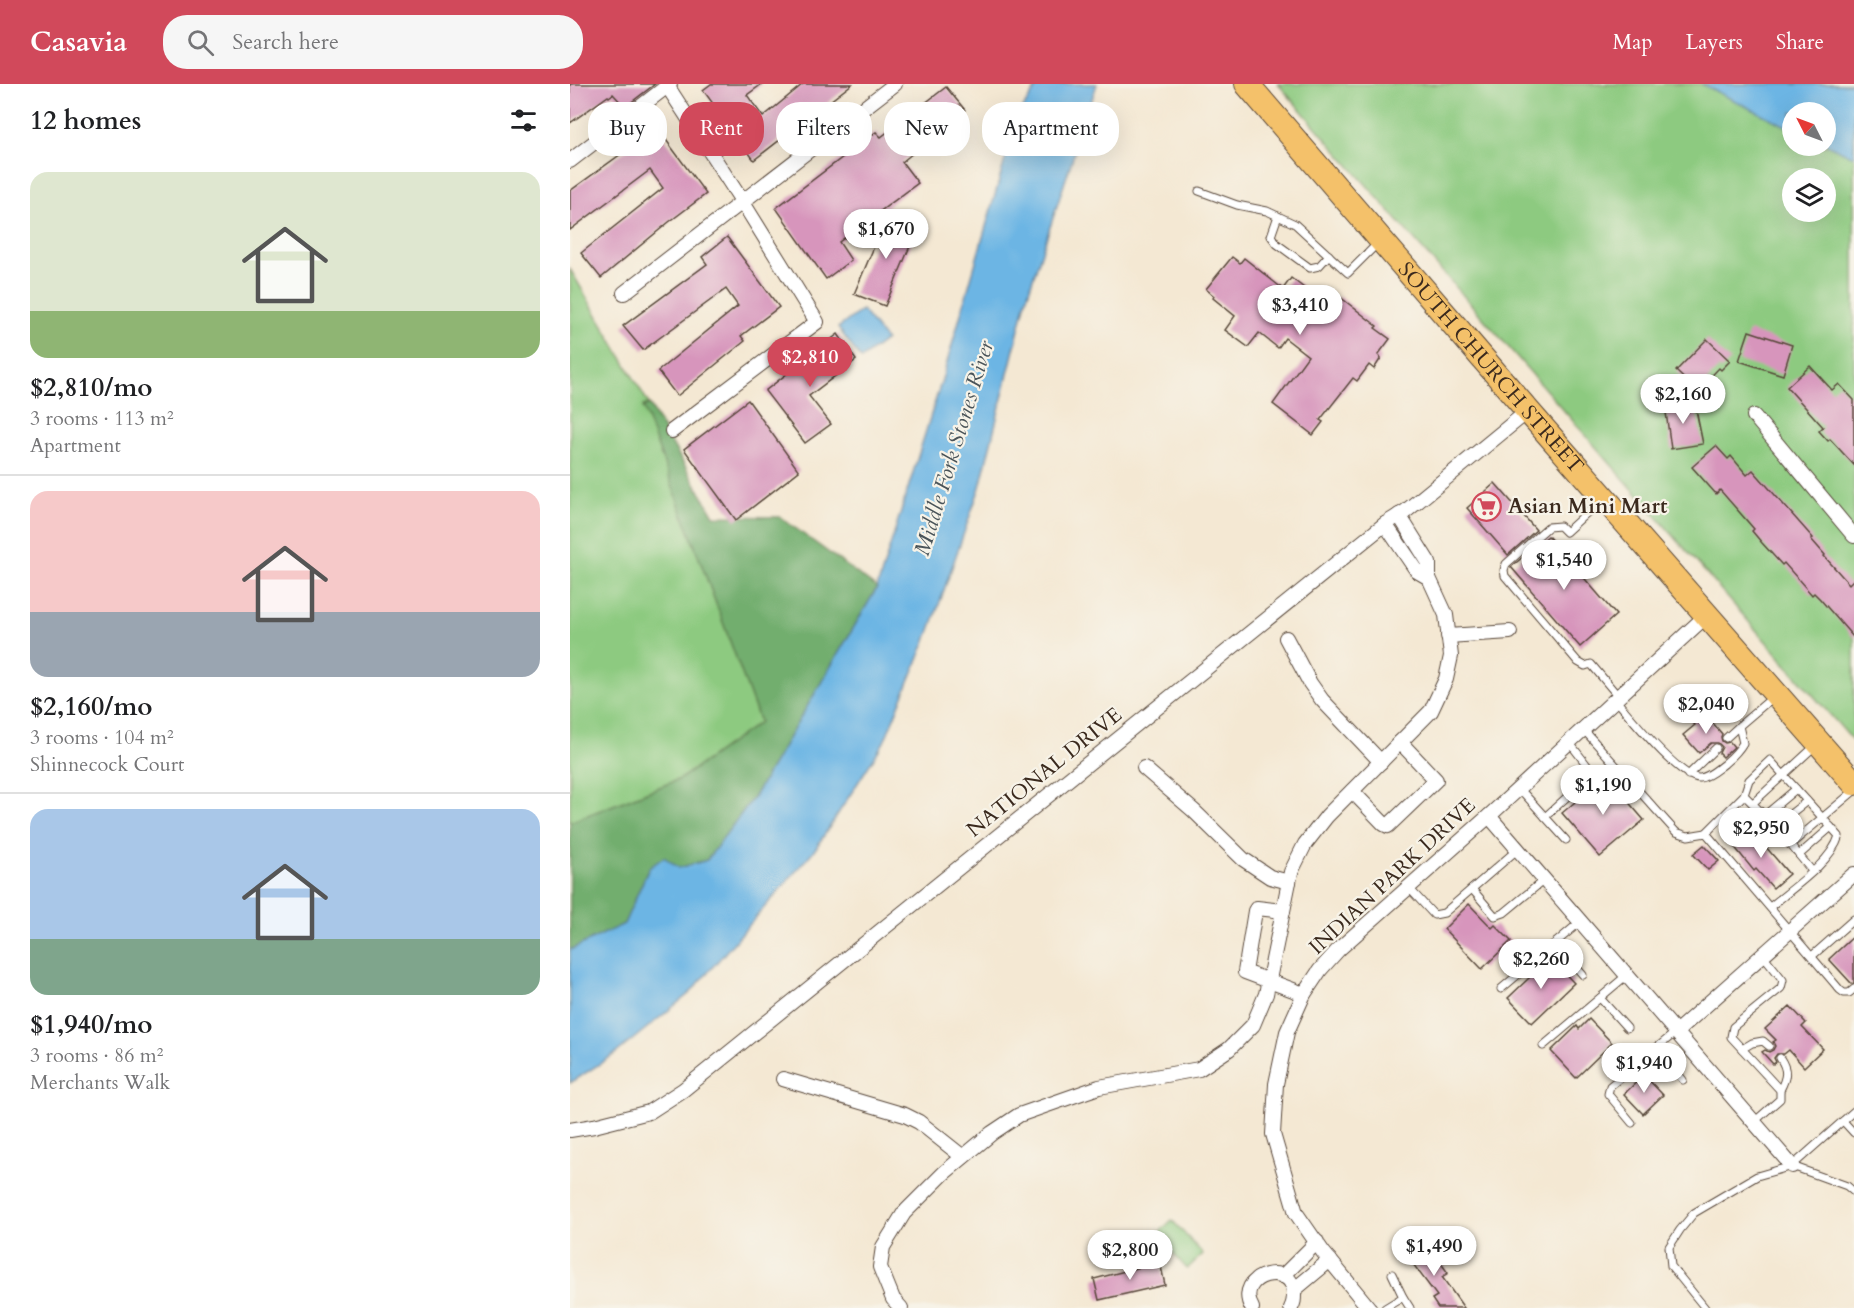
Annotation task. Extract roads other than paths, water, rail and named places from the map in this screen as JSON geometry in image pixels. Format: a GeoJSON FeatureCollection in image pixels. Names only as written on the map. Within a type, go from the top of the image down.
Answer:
{"type":"FeatureCollection","features":[{"type":"Feature","properties":{"kind":"highway","name":"SOUTH CHURCH STREET"},"geometry":{"type":"LineString","coordinates":[[1247,84],[1528,411],[1776,694],[1851,776]]}},
{"type":"Feature","properties":{"kind":"street"},"geometry":{"type":"LineString","coordinates":[[624,293],[895,84]]}},
{"type":"Feature","properties":{"kind":"street"},"geometry":{"type":"LineString","coordinates":[[570,161],[668,85],[817,322],[672,431]]}},
{"type":"Feature","properties":{"kind":"street","name":"NATIONAL DRIVE"},"geometry":{"type":"LineString","coordinates":[[570,1130],[649,1112],[683,1090],[1528,411]]}},
{"type":"Feature","properties":{"kind":"street"},"geometry":{"type":"LineString","coordinates":[[1754,416],[1854,536]]}},
{"type":"Feature","properties":{"kind":"street"},"geometry":{"type":"LineString","coordinates":[[901,1308],[893,1299],[880,1267],[883,1247],[904,1213],[944,1173],[992,1133],[1019,1115],[1099,1087],[1199,1069],[1229,1049],[1252,1025],[1266,994],[1289,882],[1305,844],[1327,816],[1431,711],[1446,679],[1451,656],[1446,615],[1429,578],[1429,563],[1399,515]]}},
{"type":"Feature","properties":{"kind":"street"},"geometry":{"type":"LineString","coordinates":[[1385,524],[1418,571],[1429,578]]}},
{"type":"Feature","properties":{"kind":"street","name":"INDIAN PARK DRIVE"},"geometry":{"type":"LineString","coordinates":[[1369,1308],[1296,1213],[1273,1134],[1276,1084],[1287,1032],[1304,994],[1320,970],[1339,949],[1520,788],[1707,615]]}},
{"type":"Feature","properties":{"kind":"street"},"geometry":{"type":"LineString","coordinates":[[1448,636],[1510,632]]}},
{"type":"Feature","properties":{"kind":"street"},"geometry":{"type":"LineString","coordinates":[[1286,638],[1310,683],[1322,700],[1381,762]]}},
{"type":"Feature","properties":{"kind":"street"},"geometry":{"type":"LineString","coordinates":[[1352,791],[1384,825],[1388,826],[1436,780],[1400,742]]}},
{"type":"Feature","properties":{"kind":"street"},"geometry":{"type":"LineString","coordinates":[[1144,768],[1194,811],[1243,859],[1270,877],[1289,882]]}},
{"type":"Feature","properties":{"kind":"street"},"geometry":{"type":"LineString","coordinates":[[1489,816],[1792,1166]]}},
{"type":"Feature","properties":{"kind":"street"},"geometry":{"type":"LineString","coordinates":[[1676,1032],[1854,874]]}},
{"type":"Feature","properties":{"kind":"street"},"geometry":{"type":"LineString","coordinates":[[1283,911],[1257,908],[1255,911],[1245,972],[1304,994]]}},
{"type":"Feature","properties":{"kind":"street"},"geometry":{"type":"LineString","coordinates":[[783,1079],[905,1115],[919,1122],[963,1157]]}},
{"type":"Feature","properties":{"kind":"street"},"geometry":{"type":"LineString","coordinates":[[1283,1276],[1317,1242]]}},
{"type":"Feature","properties":{"kind":"street"},"geometry":{"type":"LineString","coordinates":[[1294,1290],[1330,1260]]}},
{"type":"Feature","properties":{"kind":"street"},"geometry":{"type":"LineString","coordinates":[[1252,1308],[1248,1295],[1251,1286],[1265,1274],[1274,1273],[1283,1276],[1294,1290],[1294,1304],[1291,1308]]}},
{"type":"Feature","properties":{"kind":"lane"},"geometry":{"type":"LineString","coordinates":[[1199,191],[1237,205],[1268,211],[1296,224],[1348,273],[1381,240]]}},
{"type":"Feature","properties":{"kind":"lane"},"geometry":{"type":"LineString","coordinates":[[1278,216],[1270,236],[1277,244],[1310,268],[1319,266],[1329,255]]}},
{"type":"Feature","properties":{"kind":"lane"},"geometry":{"type":"LineString","coordinates":[[1604,498],[1566,532],[1560,526],[1548,527],[1506,564],[1505,576],[1578,662],[1585,666],[1591,664],[1616,697],[1676,766],[1688,775],[1701,778],[1713,773],[1739,751],[1743,743],[1739,726]]}},
{"type":"Feature","properties":{"kind":"lane"},"geometry":{"type":"LineString","coordinates":[[1726,738],[1776,694]]}},
{"type":"Feature","properties":{"kind":"lane"},"geometry":{"type":"LineString","coordinates":[[1583,729],[1676,832],[1688,836],[1706,832],[1744,795],[1749,780],[1770,760],[1839,836],[1836,848],[1770,907]]}},
{"type":"Feature","properties":{"kind":"lane"},"geometry":{"type":"LineString","coordinates":[[1545,817],[1593,773],[1569,742]]}},
{"type":"Feature","properties":{"kind":"lane"},"geometry":{"type":"LineString","coordinates":[[1753,803],[1820,743]]}},
{"type":"Feature","properties":{"kind":"lane"},"geometry":{"type":"LineString","coordinates":[[1688,775],[1716,748]]}},
{"type":"Feature","properties":{"kind":"lane"},"geometry":{"type":"LineString","coordinates":[[1790,845],[1822,818],[1851,776]]}},
{"type":"Feature","properties":{"kind":"lane"},"geometry":{"type":"LineString","coordinates":[[1520,788],[1566,840]]}},
{"type":"Feature","properties":{"kind":"lane"},"geometry":{"type":"LineString","coordinates":[[1765,815],[1796,789]]}},
{"type":"Feature","properties":{"kind":"lane"},"geometry":{"type":"LineString","coordinates":[[1744,795],[1775,826],[1812,871]]}},
{"type":"Feature","properties":{"kind":"lane"},"geometry":{"type":"LineString","coordinates":[[1775,826],[1807,801]]}},
{"type":"Feature","properties":{"kind":"lane"},"geometry":{"type":"LineString","coordinates":[[1799,855],[1831,827]]}},
{"type":"Feature","properties":{"kind":"lane"},"geometry":{"type":"LineString","coordinates":[[1706,832],[1840,990],[1849,993],[1854,989]]}},
{"type":"Feature","properties":{"kind":"lane"},"geometry":{"type":"LineString","coordinates":[[1408,887],[1434,915],[1444,913],[1518,849]]}},
{"type":"Feature","properties":{"kind":"lane"},"geometry":{"type":"LineString","coordinates":[[1472,890],[1495,916],[1504,913],[1544,880]]}},
{"type":"Feature","properties":{"kind":"lane"},"geometry":{"type":"LineString","coordinates":[[1812,956],[1854,919]]}},
{"type":"Feature","properties":{"kind":"lane"},"geometry":{"type":"LineString","coordinates":[[1501,990],[1580,922]]}},
{"type":"Feature","properties":{"kind":"lane"},"geometry":{"type":"LineString","coordinates":[[1555,943],[1583,975]]}},
{"type":"Feature","properties":{"kind":"lane"},"geometry":{"type":"LineString","coordinates":[[1763,955],[1783,980],[1780,988],[1732,1027],[1731,1037],[1780,1090]]}},
{"type":"Feature","properties":{"kind":"lane"},"geometry":{"type":"LineString","coordinates":[[1543,1046],[1627,975]]}},
{"type":"Feature","properties":{"kind":"lane"},"geometry":{"type":"LineString","coordinates":[[1600,998],[1627,1028]]}},
{"type":"Feature","properties":{"kind":"lane"},"geometry":{"type":"LineString","coordinates":[[1632,1123],[1608,1094],[1610,1086],[1676,1032]]}},
{"type":"Feature","properties":{"kind":"lane"},"geometry":{"type":"LineString","coordinates":[[1742,1049],[1752,1042],[1763,1041],[1769,1046]]}},
{"type":"Feature","properties":{"kind":"lane"},"geometry":{"type":"LineString","coordinates":[[1657,1048],[1683,1080]]}},
{"type":"Feature","properties":{"kind":"lane"},"geometry":{"type":"LineString","coordinates":[[1755,1122],[1780,1099],[1786,1068],[1780,1058]]}},
{"type":"Feature","properties":{"kind":"lane"},"geometry":{"type":"LineString","coordinates":[[1705,1308],[1671,1266],[1669,1247],[1694,1214],[1757,1176],[1792,1166],[1854,1111]]}},
{"type":"Feature","properties":{"kind":"lane"},"geometry":{"type":"LineString","coordinates":[[1843,1121],[1854,1133]]}},
{"type":"Feature","properties":{"kind":"lane"},"geometry":{"type":"LineString","coordinates":[[1792,1166],[1847,1186],[1854,1192]]}},
{"type":"Feature","properties":{"kind":"lane"},"geometry":{"type":"LineString","coordinates":[[1392,1275],[1410,1308]]}},
{"type":"Feature","properties":{"kind":"lane"},"geometry":{"type":"LineString","coordinates":[[1385,1308],[1403,1297]]}},
{"type":"Feature","properties":{"kind":"water"},"geometry":{"type":"Polygon","coordinates":[[[1038,84],[1097,84],[1091,102],[1027,102],[1038,84]]]}},
{"type":"Feature","properties":{"kind":"water"},"geometry":{"type":"Polygon","coordinates":[[[1701,84],[1854,84],[1854,157],[1836,149],[1836,102],[1782,102],[1782,124],[1701,84]]]}},
{"type":"Feature","properties":{"kind":"water","name":"Middle Fork Stones River"},"geometry":{"type":"Polygon","coordinates":[[[1006,156],[1073,156],[1027,297],[980,487],[929,633],[884,742],[816,848],[690,993],[615,1054],[570,1083],[570,950],[624,924],[649,868],[664,857],[679,868],[707,860],[755,795],[877,588],[944,373],[1006,156]]]}},
{"type":"Feature","properties":{"kind":"water"},"geometry":{"type":"Polygon","coordinates":[[[862,310],[886,340],[861,359],[838,328],[862,310]]]}},
{"type":"Feature","properties":{"kind":"water"},"geometry":{"type":"Polygon","coordinates":[[[1128,1239],[1132,1258],[1114,1262],[1111,1252],[1121,1250],[1118,1241],[1128,1239]]]}},
{"type":"Feature","properties":{"kind":"place","name":"Asian Mini Mart"},"geometry":{"type":"Point","coordinates":[1487,506]}}]}
